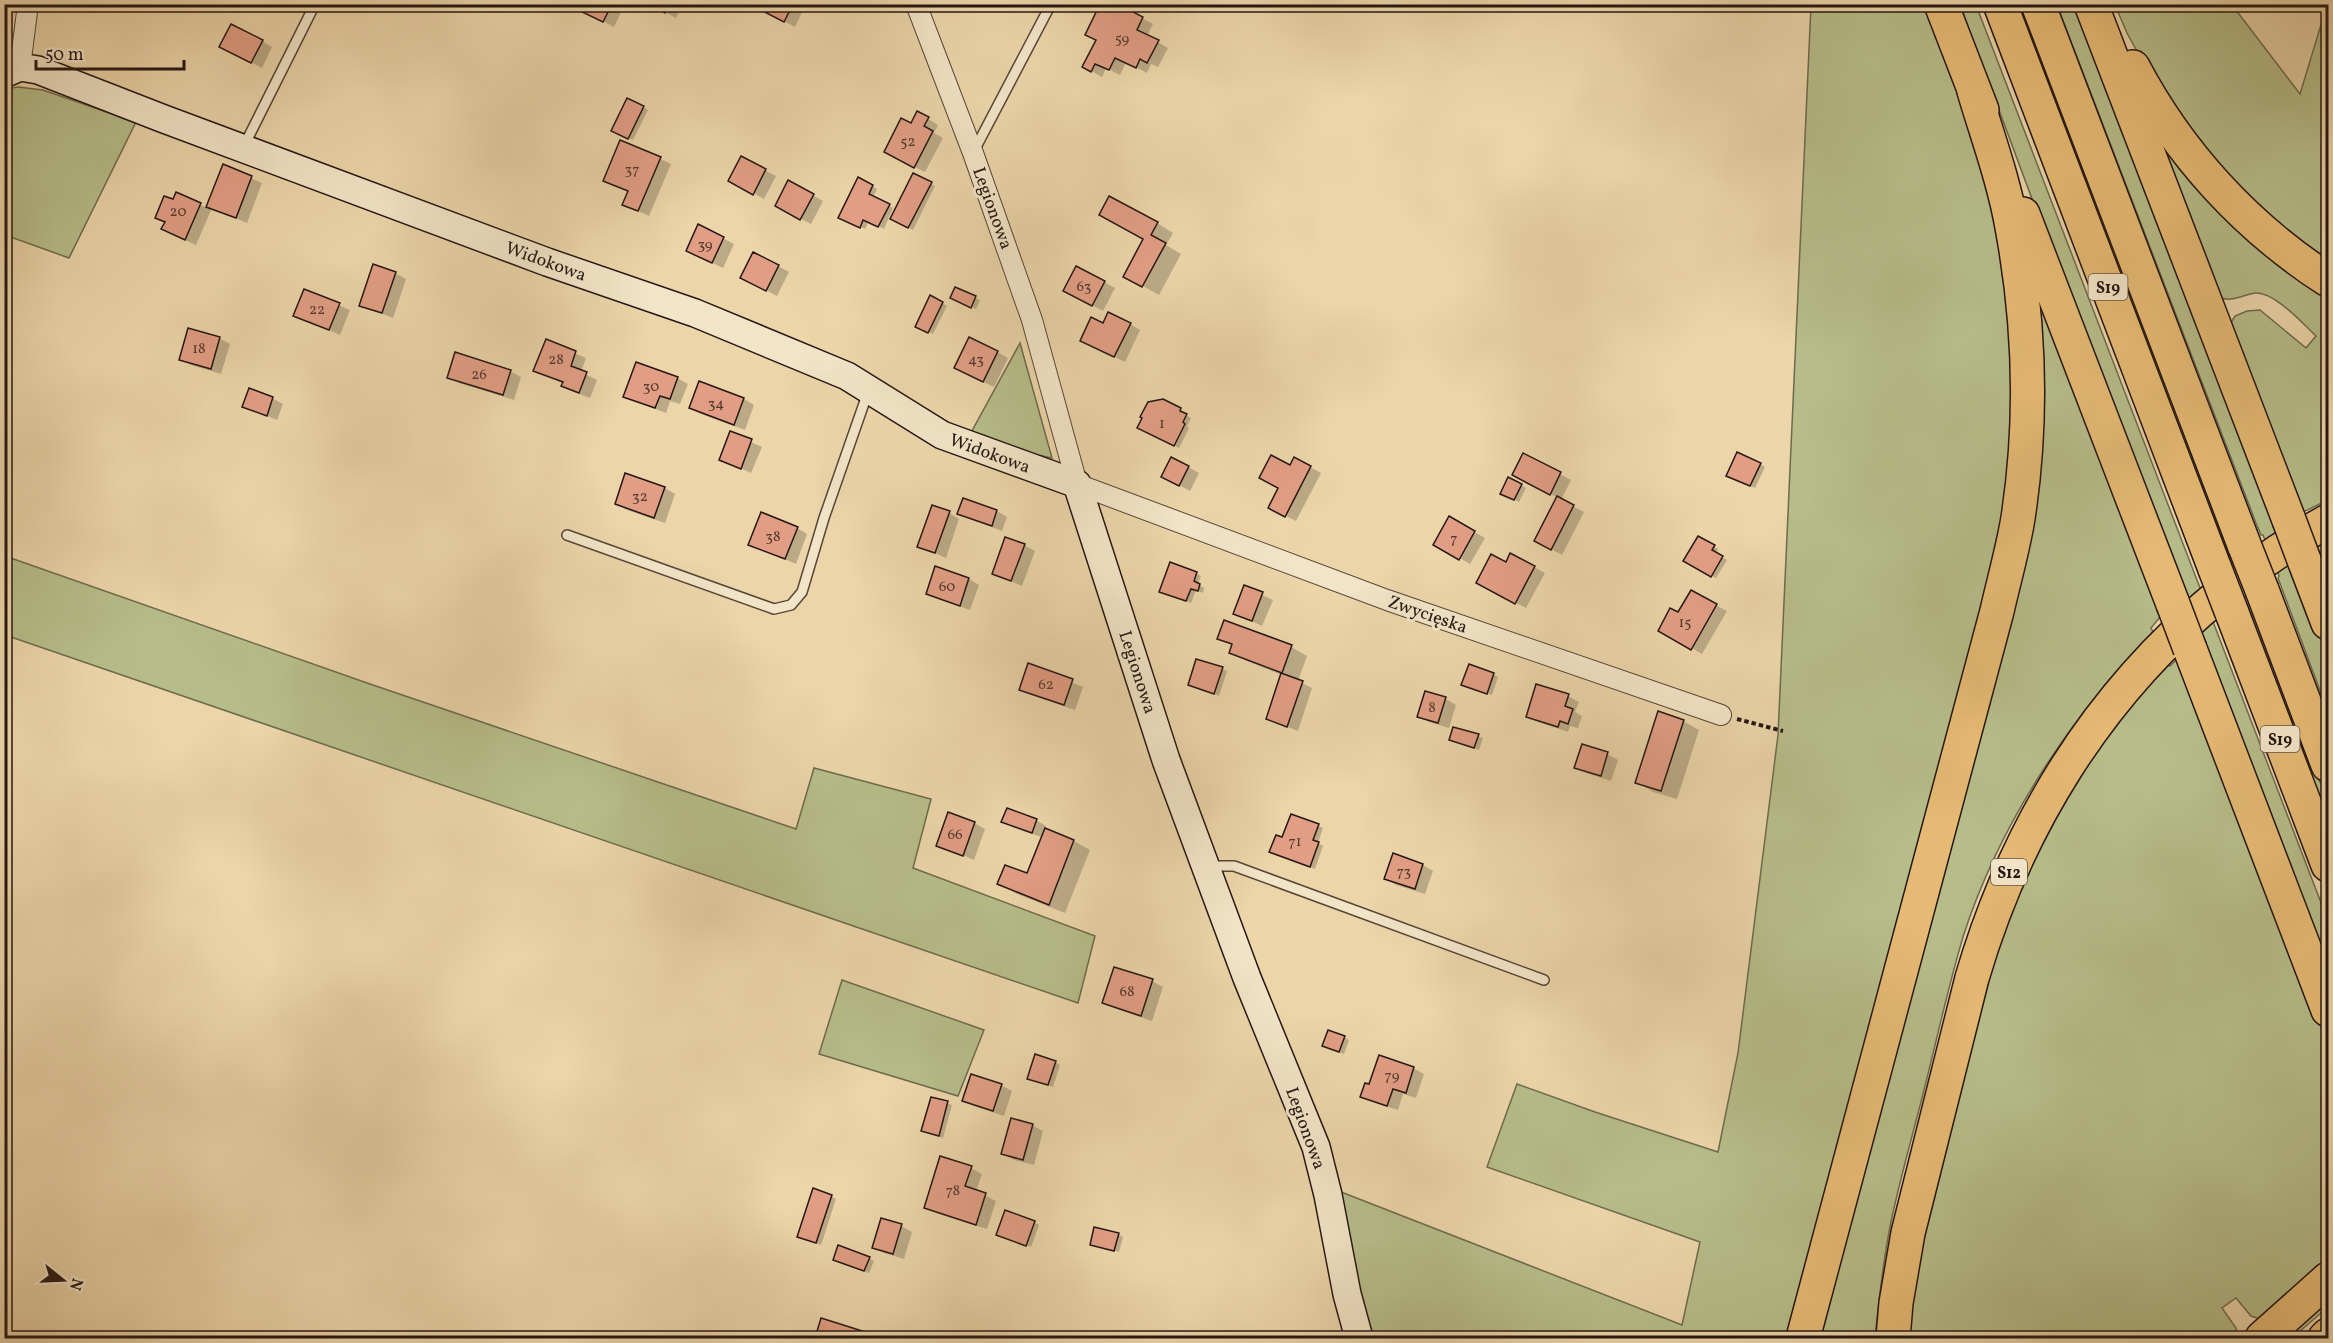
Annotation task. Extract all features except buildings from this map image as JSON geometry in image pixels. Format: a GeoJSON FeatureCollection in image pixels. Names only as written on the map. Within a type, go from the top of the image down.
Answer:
{"type":"FeatureCollection","features":[{"type":"Feature","properties":{"kind":"highway"},"geometry":{"type":"LineString","coordinates":[[1941,4],[2043,264],[2328,1010]]}},
{"type":"Feature","properties":{"kind":"highway","name":"S19"},"geometry":{"type":"LineString","coordinates":[[2000,4],[2328,865]]}},
{"type":"Feature","properties":{"kind":"highway","name":"S19"},"geometry":{"type":"LineString","coordinates":[[2038,4],[2328,765]]}},
{"type":"Feature","properties":{"kind":"highway"},"geometry":{"type":"LineString","coordinates":[[2091,4],[2328,623]]}},
{"type":"Feature","properties":{"kind":"highway"},"geometry":{"type":"LineString","coordinates":[[2099,4],[2152,102],[2196,162],[2232,203],[2286,251],[2328,280]]}},
{"type":"Feature","properties":{"kind":"highway"},"geometry":{"type":"LineString","coordinates":[[1803,1338],[1999,602],[2018,520],[2029,418],[2029,377],[2022,296],[2012,226],[1974,91]]}},
{"type":"Feature","properties":{"kind":"highway","name":"S12"},"geometry":{"type":"LineString","coordinates":[[1893,1338],[1896,1303],[1908,1233],[1983,938],[2001,891],[2039,811],[2051,789],[2097,722],[2127,684],[2169,639],[2244,576],[2328,521]]}},
{"type":"Feature","properties":{"kind":"highway"},"geometry":{"type":"LineString","coordinates":[[2262,1338],[2328,1280]]}},
{"type":"Feature","properties":{"kind":"highway"},"geometry":{"type":"LineString","coordinates":[[2325,1338],[2328,1335]]}},
{"type":"Feature","properties":{"kind":"street"},"geometry":{"type":"LineString","coordinates":[[12,71],[28,4]]}},
{"type":"Feature","properties":{"kind":"street","name":"Legionowa"},"geometry":{"type":"LineString","coordinates":[[919,7],[1032,320],[1077,484],[1166,760],[1247,978],[1316,1148],[1328,1195],[1347,1294],[1359,1338]]}},
{"type":"Feature","properties":{"kind":"street","name":"Widokowa"},"geometry":{"type":"LineString","coordinates":[[12,71],[38,69],[547,262],[695,313],[847,376],[942,435],[1077,484]]}},
{"type":"Feature","properties":{"kind":"street","name":"Zwycięska"},"geometry":{"type":"LineString","coordinates":[[1077,484],[1387,600],[1722,715]]}},
{"type":"Feature","properties":{"kind":"lane"},"geometry":{"type":"LineString","coordinates":[[243,148],[315,4]]}},
{"type":"Feature","properties":{"kind":"lane"},"geometry":{"type":"LineString","coordinates":[[973,153],[1051,4]]}},
{"type":"Feature","properties":{"kind":"lane"},"geometry":{"type":"LineString","coordinates":[[567,535],[774,609],[791,605],[802,592],[824,518],[869,390]]}},
{"type":"Feature","properties":{"kind":"lane"},"geometry":{"type":"LineString","coordinates":[[1205,866],[1234,866],[1544,980]]}},
{"type":"Feature","properties":{"kind":"path"},"geometry":{"type":"LineString","coordinates":[[1722,715],[1783,731]]}},
{"type":"Feature","properties":{"kind":"green space"},"geometry":{"type":"Polygon","coordinates":[[[1811,5],[1927,5],[1959,90],[1995,216],[2011,321],[2014,413],[2003,510],[1976,629],[1788,1338],[1369,1338],[1336,1190],[1682,1325],[1700,1242],[1487,1167],[1517,1084],[1718,1152],[1738,1053],[1778,735],[1811,5]]]}},
{"type":"Feature","properties":{"kind":"green space"},"geometry":{"type":"Polygon","coordinates":[[[1960,5],[1976,5],[2328,921],[2328,988],[2207,670],[1960,5]]]}},
{"type":"Feature","properties":{"kind":"green space"},"geometry":{"type":"Polygon","coordinates":[[[2011,5],[2023,5],[2328,803],[2328,833],[2011,5]]]}},
{"type":"Feature","properties":{"kind":"green space"},"geometry":{"type":"Polygon","coordinates":[[[2057,5],[2081,5],[2328,651],[2328,712],[2279,576],[2256,523],[2057,5]]]}},
{"type":"Feature","properties":{"kind":"green space"},"geometry":{"type":"Polygon","coordinates":[[[2115,5],[2229,5],[2239,14],[2300,94],[2328,5],[2328,266],[2223,178],[2165,102],[2127,33],[2115,5]]]}},
{"type":"Feature","properties":{"kind":"green space"},"geometry":{"type":"Polygon","coordinates":[[[18,87],[43,90],[136,122],[69,258],[5,235],[4,89],[18,87]]]}},
{"type":"Feature","properties":{"kind":"green space"},"geometry":{"type":"Polygon","coordinates":[[[2152,119],[2328,291],[2328,500],[2301,513],[2230,324],[2235,316],[2247,311],[2260,310],[2306,348],[2316,336],[2288,309],[2271,297],[2255,293],[2232,299],[2218,297],[2152,119]]]}},
{"type":"Feature","properties":{"kind":"green space"},"geometry":{"type":"Polygon","coordinates":[[[2031,260],[2164,612],[2151,628],[2153,632],[2094,699],[2041,774],[1996,853],[1978,895],[1952,975],[1902,1172],[1883,1265],[1875,1338],[1814,1338],[2011,594],[2031,260]]]}},
{"type":"Feature","properties":{"kind":"green space"},"geometry":{"type":"Polygon","coordinates":[[[1020,343],[1052,458],[967,440],[1020,343]]]}},
{"type":"Feature","properties":{"kind":"green space"},"geometry":{"type":"Polygon","coordinates":[[[2328,536],[2328,585],[2314,544],[2328,536]]]}},
{"type":"Feature","properties":{"kind":"green space"},"geometry":{"type":"Polygon","coordinates":[[[5,556],[370,684],[796,829],[814,768],[931,799],[913,868],[1095,936],[1078,1003],[5,635],[5,556]]]}},
{"type":"Feature","properties":{"kind":"green space"},"geometry":{"type":"Polygon","coordinates":[[[2181,655],[2328,1042],[2328,1263],[2265,1318],[2251,1316],[2236,1298],[2222,1308],[2236,1328],[2238,1338],[1907,1338],[1917,1258],[1947,1125],[2011,901],[2080,769],[2167,662],[2170,666],[2181,655]]]}},
{"type":"Feature","properties":{"kind":"green space"},"geometry":{"type":"Polygon","coordinates":[[[842,980],[984,1030],[958,1096],[819,1054],[842,980]]]}},
{"type":"Feature","properties":{"kind":"green space"},"geometry":{"type":"Polygon","coordinates":[[[2328,1289],[2328,1307],[2292,1338],[2272,1338],[2328,1289]]]}}]}
